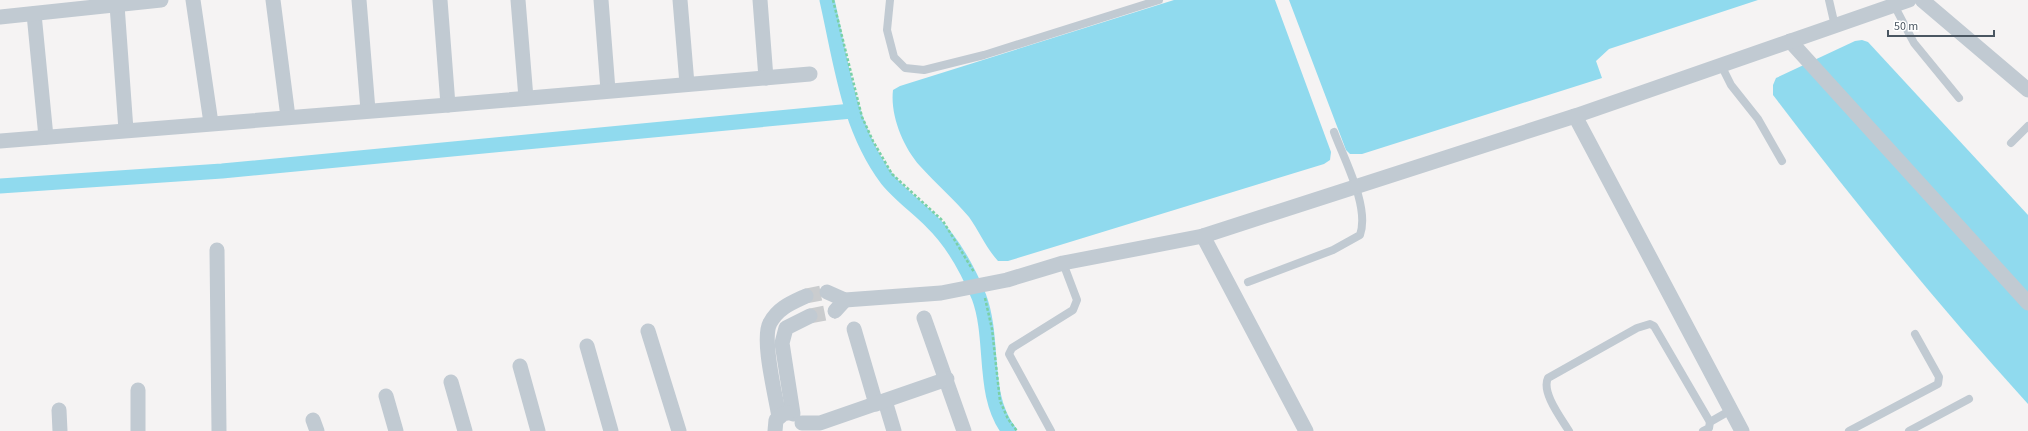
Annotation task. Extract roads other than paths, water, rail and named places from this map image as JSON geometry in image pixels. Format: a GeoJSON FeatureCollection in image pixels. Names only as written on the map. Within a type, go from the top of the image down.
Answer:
{"type":"FeatureCollection","features":[{"type":"Feature","properties":{"kind":"street"},"geometry":{"type":"LineString","coordinates":[[0,17],[161,0]]}},
{"type":"Feature","properties":{"kind":"street"},"geometry":{"type":"LineString","coordinates":[[193,0],[211,123]]}},
{"type":"Feature","properties":{"kind":"street"},"geometry":{"type":"LineString","coordinates":[[273,0],[288,117]]}},
{"type":"Feature","properties":{"kind":"street"},"geometry":{"type":"LineString","coordinates":[[359,0],[368,110]]}},
{"type":"Feature","properties":{"kind":"street"},"geometry":{"type":"LineString","coordinates":[[440,0],[448,105]]}},
{"type":"Feature","properties":{"kind":"street"},"geometry":{"type":"LineString","coordinates":[[518,0],[526,98]]}},
{"type":"Feature","properties":{"kind":"street"},"geometry":{"type":"LineString","coordinates":[[601,0],[608,90]]}},
{"type":"Feature","properties":{"kind":"street"},"geometry":{"type":"LineString","coordinates":[[680,0],[686,84]]}},
{"type":"Feature","properties":{"kind":"street"},"geometry":{"type":"LineString","coordinates":[[760,0],[766,78]]}},
{"type":"Feature","properties":{"kind":"street"},"geometry":{"type":"LineString","coordinates":[[827,292],[840,305],[941,293],[1007,280],[1063,263],[1203,236],[1575,116],[1909,0]]}},
{"type":"Feature","properties":{"kind":"street"},"geometry":{"type":"LineString","coordinates":[[1922,0],[2028,90]]}},
{"type":"Feature","properties":{"kind":"street"},"geometry":{"type":"LineString","coordinates":[[117,5],[126,130]]}},
{"type":"Feature","properties":{"kind":"street"},"geometry":{"type":"LineString","coordinates":[[34,14],[46,137]]}},
{"type":"Feature","properties":{"kind":"street"},"geometry":{"type":"LineString","coordinates":[[1790,41],[2028,303]]}},
{"type":"Feature","properties":{"kind":"street"},"geometry":{"type":"LineString","coordinates":[[0,141],[810,74]]}},
{"type":"Feature","properties":{"kind":"street"},"geometry":{"type":"LineString","coordinates":[[1575,116],[1742,431]]}},
{"type":"Feature","properties":{"kind":"street"},"geometry":{"type":"LineString","coordinates":[[1203,236],[1306,431]]}},
{"type":"Feature","properties":{"kind":"street"},"geometry":{"type":"LineString","coordinates":[[217,250],[218,431]]}},
{"type":"Feature","properties":{"kind":"street"},"geometry":{"type":"LineString","coordinates":[[790,423],[768,350],[769,324],[785,305],[806,296]]}},
{"type":"Feature","properties":{"kind":"street"},"geometry":{"type":"LineString","coordinates":[[790,423],[782,343],[786,328],[810,316]]}},
{"type":"Feature","properties":{"kind":"street"},"geometry":{"type":"LineString","coordinates":[[924,318],[947,379],[964,431]]}},
{"type":"Feature","properties":{"kind":"street"},"geometry":{"type":"LineString","coordinates":[[854,329],[881,402],[894,431]]}},
{"type":"Feature","properties":{"kind":"street"},"geometry":{"type":"LineString","coordinates":[[648,331],[679,431]]}},
{"type":"Feature","properties":{"kind":"street"},"geometry":{"type":"LineString","coordinates":[[587,346],[611,431]]}},
{"type":"Feature","properties":{"kind":"street"},"geometry":{"type":"LineString","coordinates":[[520,366],[538,431]]}},
{"type":"Feature","properties":{"kind":"street"},"geometry":{"type":"LineString","coordinates":[[790,423],[821,427],[881,402],[947,379]]}},
{"type":"Feature","properties":{"kind":"street"},"geometry":{"type":"LineString","coordinates":[[451,382],[465,431]]}},
{"type":"Feature","properties":{"kind":"street"},"geometry":{"type":"LineString","coordinates":[[138,390],[138,431]]}},
{"type":"Feature","properties":{"kind":"street"},"geometry":{"type":"LineString","coordinates":[[386,396],[396,431]]}},
{"type":"Feature","properties":{"kind":"street"},"geometry":{"type":"LineString","coordinates":[[59,410],[60,431]]}},
{"type":"Feature","properties":{"kind":"lane"},"geometry":{"type":"LineString","coordinates":[[890,0],[887,30],[894,57],[905,68],[924,70],[984,55],[1157,0]]}},
{"type":"Feature","properties":{"kind":"lane"},"geometry":{"type":"LineString","coordinates":[[1828,0],[1835,26]]}},
{"type":"Feature","properties":{"kind":"lane"},"geometry":{"type":"LineString","coordinates":[[1894,5],[1914,43],[1959,98]]}},
{"type":"Feature","properties":{"kind":"lane"},"geometry":{"type":"LineString","coordinates":[[1721,65],[1731,85],[1758,119],[1782,161]]}},
{"type":"Feature","properties":{"kind":"lane"},"geometry":{"type":"LineString","coordinates":[[2011,143],[2028,126]]}},
{"type":"Feature","properties":{"kind":"lane"},"geometry":{"type":"LineString","coordinates":[[1248,282],[1333,250],[1360,235],[1363,226],[1362,214],[1355,187],[1334,132]]}},
{"type":"Feature","properties":{"kind":"lane"},"geometry":{"type":"LineString","coordinates":[[1051,431],[1009,354],[1012,348],[1073,310],[1076,306],[1077,300],[1063,263]]}},
{"type":"Feature","properties":{"kind":"lane"},"geometry":{"type":"LineString","coordinates":[[1568,431],[1548,395],[1546,383],[1548,378],[1637,328],[1650,324],[1654,326],[1710,422],[1709,428],[1703,431]]}},
{"type":"Feature","properties":{"kind":"lane"},"geometry":{"type":"LineString","coordinates":[[1849,431],[1938,384],[1939,377],[1915,334]]}},
{"type":"Feature","properties":{"kind":"lane"},"geometry":{"type":"LineString","coordinates":[[1910,431],[1969,399]]}},
{"type":"Feature","properties":{"kind":"lane"},"geometry":{"type":"LineString","coordinates":[[1710,422],[1731,410]]}},
{"type":"Feature","properties":{"kind":"water"},"geometry":{"type":"Polygon","coordinates":[[[1174,0],[1275,0],[1331,152],[1330,160],[1324,164],[1008,261],[998,261],[969,217],[920,166],[908,150],[896,120],[893,90],[900,86],[1174,0]]]}},
{"type":"Feature","properties":{"kind":"water"},"geometry":{"type":"Polygon","coordinates":[[[1289,0],[1758,0],[1609,49],[1596,61],[1602,78],[1362,154],[1350,154],[1346,150],[1289,0]]]}},
{"type":"Feature","properties":{"kind":"water"},"geometry":{"type":"Polygon","coordinates":[[[1862,40],[1868,42],[2028,215],[2028,404],[1897,252],[1773,95],[1773,85],[1776,78],[1855,41],[1862,40]]]}},
{"type":"Feature","properties":{"kind":"waterway"},"geometry":{"type":"LineString","coordinates":[[827,0],[842,70],[863,138],[887,179],[939,229],[953,247],[965,266],[979,297],[984,314],[991,384],[1000,417],[1009,431]]}},
{"type":"Feature","properties":{"kind":"waterway"},"geometry":{"type":"LineString","coordinates":[[0,186],[222,171],[852,111]]}},
{"type":"Feature","properties":{"kind":"tunnel"},"geometry":{"type":"LineString","coordinates":[[806,296],[827,292]]}},
{"type":"Feature","properties":{"kind":"tunnel"},"geometry":{"type":"LineString","coordinates":[[810,316],[835,311]]}}]}
